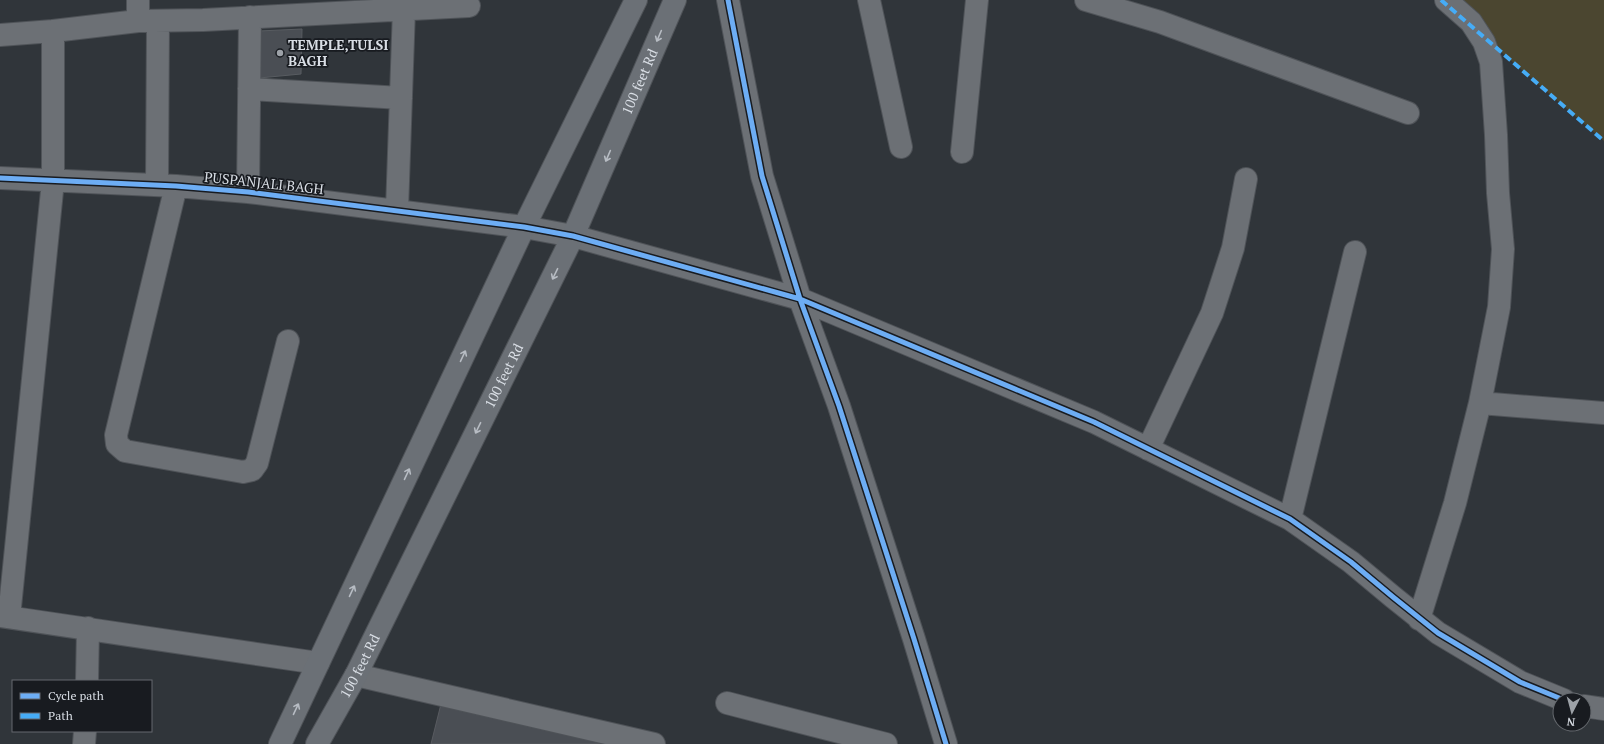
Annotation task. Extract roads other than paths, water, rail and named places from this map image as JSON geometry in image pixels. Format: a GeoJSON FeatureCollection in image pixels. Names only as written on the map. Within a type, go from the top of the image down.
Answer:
{"type":"FeatureCollection","features":[{"type":"Feature","properties":{"kind":"main road"},"geometry":{"type":"LineString","coordinates":[[280,744],[524,227],[636,0]]}},
{"type":"Feature","properties":{"kind":"main road","name":"100 feet Rd"},"geometry":{"type":"LineString","coordinates":[[317,744],[356,675],[573,236],[675,0]]}},
{"type":"Feature","properties":{"kind":"street"},"geometry":{"type":"LineString","coordinates":[[728,0],[762,176],[800,299],[841,413],[914,639],[946,744]]}},
{"type":"Feature","properties":{"kind":"street"},"geometry":{"type":"LineString","coordinates":[[869,0],[901,147]]}},
{"type":"Feature","properties":{"kind":"street"},"geometry":{"type":"LineString","coordinates":[[962,152],[977,0]]}},
{"type":"Feature","properties":{"kind":"street"},"geometry":{"type":"LineString","coordinates":[[1086,0],[1160,22],[1408,113]]}},
{"type":"Feature","properties":{"kind":"street"},"geometry":{"type":"LineString","coordinates":[[1419,619],[1455,503],[1480,403],[1499,307],[1503,249],[1498,193],[1491,62],[1484,42],[1471,22],[1446,0]]}},
{"type":"Feature","properties":{"kind":"street"},"geometry":{"type":"LineString","coordinates":[[0,35],[53,31],[145,14],[250,17],[469,6]]}},
{"type":"Feature","properties":{"kind":"street"},"geometry":{"type":"LineString","coordinates":[[397,210],[404,9]]}},
{"type":"Feature","properties":{"kind":"street"},"geometry":{"type":"LineString","coordinates":[[145,14],[166,185],[116,435],[117,444],[125,451],[243,472],[252,470],[257,463],[288,341]]}},
{"type":"Feature","properties":{"kind":"street"},"geometry":{"type":"LineString","coordinates":[[248,192],[250,17]]}},
{"type":"Feature","properties":{"kind":"street"},"geometry":{"type":"LineString","coordinates":[[53,31],[53,181],[5,617],[318,662]]}},
{"type":"Feature","properties":{"kind":"street"},"geometry":{"type":"LineString","coordinates":[[249,89],[401,98]]}},
{"type":"Feature","properties":{"kind":"street","name":"PUSPANJALI BAGH"},"geometry":{"type":"LineString","coordinates":[[0,178],[166,185],[248,192],[524,227],[573,236],[800,299],[1094,422],[1290,519],[1351,562],[1438,633],[1520,682],[1552,695]]}},
{"type":"Feature","properties":{"kind":"street"},"geometry":{"type":"LineString","coordinates":[[1148,449],[1214,307],[1233,248],[1246,180]]}},
{"type":"Feature","properties":{"kind":"street"},"geometry":{"type":"LineString","coordinates":[[1290,519],[1355,252]]}},
{"type":"Feature","properties":{"kind":"street"},"geometry":{"type":"LineString","coordinates":[[1480,403],[1604,413]]}},
{"type":"Feature","properties":{"kind":"street"},"geometry":{"type":"LineString","coordinates":[[87,680],[88,628]]}},
{"type":"Feature","properties":{"kind":"street"},"geometry":{"type":"LineString","coordinates":[[356,675],[654,744]]}},
{"type":"Feature","properties":{"kind":"street"},"geometry":{"type":"LineString","coordinates":[[727,703],[886,744]]}},
{"type":"Feature","properties":{"kind":"street"},"geometry":{"type":"LineString","coordinates":[[1592,707],[1604,709]]}},
{"type":"Feature","properties":{"kind":"street"},"geometry":{"type":"LineString","coordinates":[[84,744],[85,732]]}},
{"type":"Feature","properties":{"kind":"place","name":"TEMPLE,TULSI BAGH"},"geometry":{"type":"Point","coordinates":[280,53]}}]}
